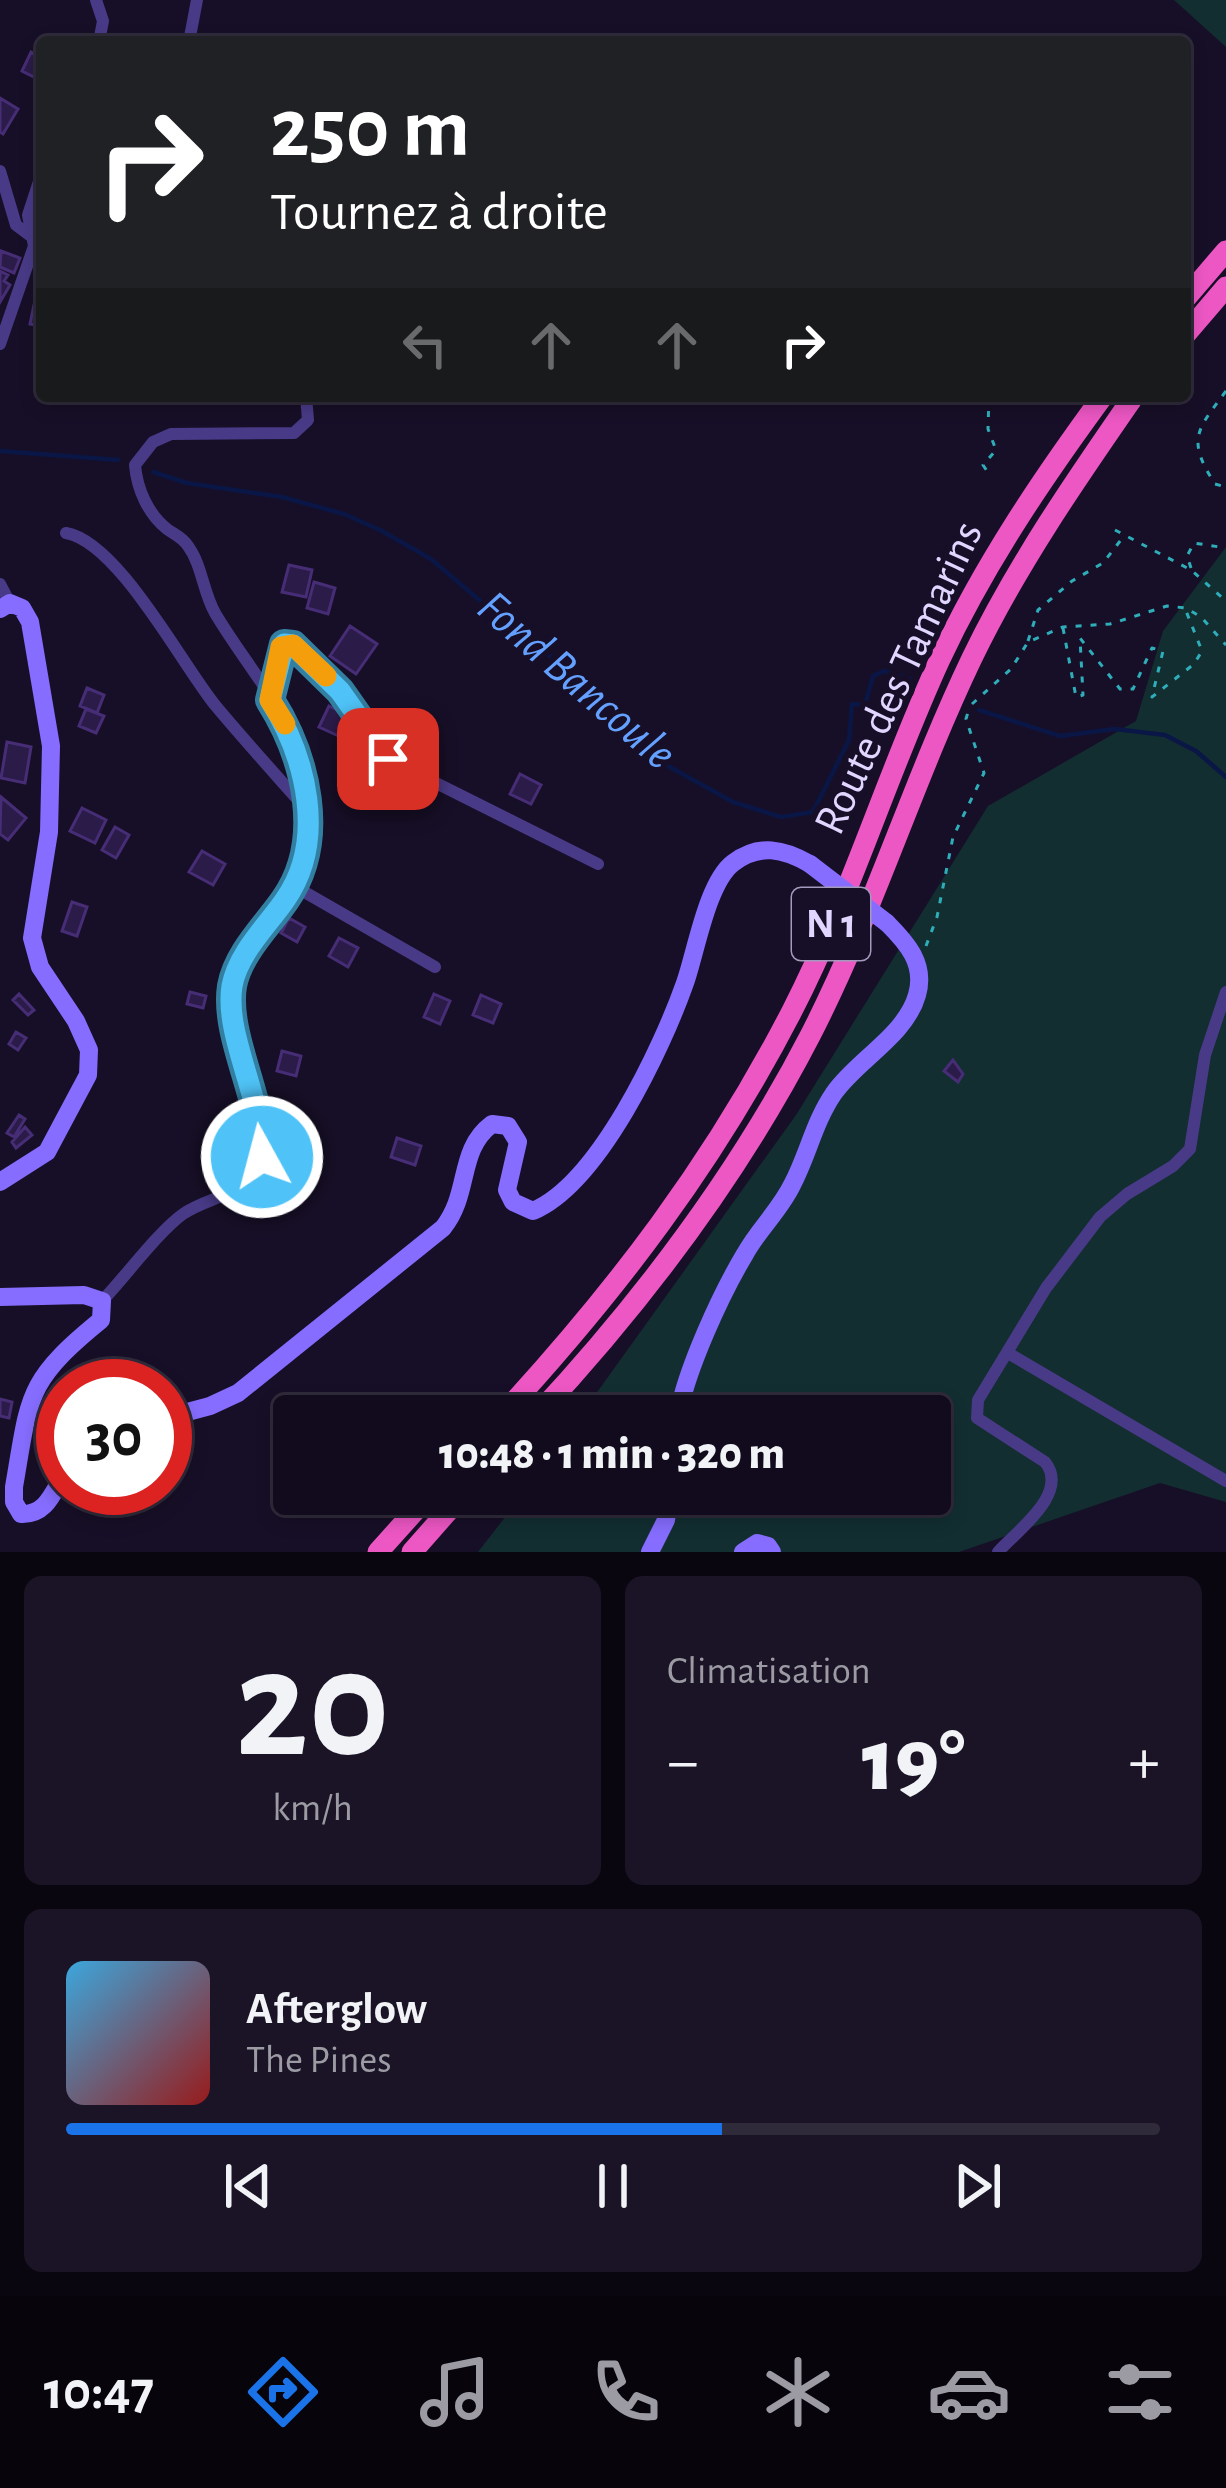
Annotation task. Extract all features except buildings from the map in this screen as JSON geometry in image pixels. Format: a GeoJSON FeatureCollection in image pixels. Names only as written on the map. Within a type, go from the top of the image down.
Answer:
{"type":"FeatureCollection","features":[{"type":"Feature","properties":{"kind":"highway"},"geometry":{"type":"LineString","coordinates":[[1191,292],[1226,251]]}},
{"type":"Feature","properties":{"kind":"highway"},"geometry":{"type":"LineString","coordinates":[[1191,328],[1226,287]]}},
{"type":"Feature","properties":{"kind":"highway","name":"Route des Tamarins"},"geometry":{"type":"LineString","coordinates":[[520,1395],[668,1218],[728,1125],[793,1009],[958,623],[1013,525],[1099,402]]}},
{"type":"Feature","properties":{"kind":"highway","name":"Route des Tamarins"},"geometry":{"type":"LineString","coordinates":[[554,1395],[689,1233],[754,1135],[836,978],[988,625],[1016,572],[1130,402]]}},
{"type":"Feature","properties":{"kind":"highway"},"geometry":{"type":"LineString","coordinates":[[378,1552],[411,1515]]}},
{"type":"Feature","properties":{"kind":"highway"},"geometry":{"type":"LineString","coordinates":[[412,1552],[445,1515]]}},
{"type":"Feature","properties":{"kind":"main road"},"geometry":{"type":"LineString","coordinates":[[0,1181],[47,1152],[88,1075],[89,1050],[40,967],[32,938],[49,832],[51,746],[36,643],[22,608],[5,606]]}},
{"type":"Feature","properties":{"kind":"main road"},"geometry":{"type":"LineString","coordinates":[[192,1411],[238,1393],[443,1228],[462,1195],[473,1145],[492,1124],[508,1126],[518,1142],[507,1190],[513,1202],[533,1210],[572,1184],[610,1136],[660,1040],[684,986],[718,881],[732,863],[757,851],[782,848],[886,923],[912,949],[920,977],[912,1007],[835,1091],[821,1114],[790,1191],[746,1251],[732,1279],[684,1395]]}},
{"type":"Feature","properties":{"kind":"main road"},"geometry":{"type":"LineString","coordinates":[[0,1297],[84,1295],[102,1301],[101,1320],[56,1359]]}},
{"type":"Feature","properties":{"kind":"main road"},"geometry":{"type":"LineString","coordinates":[[36,1386],[14,1502],[21,1514],[36,1512]]}},
{"type":"Feature","properties":{"kind":"main road"},"geometry":{"type":"LineString","coordinates":[[650,1552],[667,1515]]}},
{"type":"Feature","properties":{"kind":"main road"},"geometry":{"type":"LineString","coordinates":[[743,1552],[757,1543],[772,1552]]}},
{"type":"Feature","properties":{"kind":"street"},"geometry":{"type":"LineString","coordinates":[[96,0],[103,21],[100,36]]}},
{"type":"Feature","properties":{"kind":"street"},"geometry":{"type":"LineString","coordinates":[[190,36],[197,0]]}},
{"type":"Feature","properties":{"kind":"street"},"geometry":{"type":"LineString","coordinates":[[0,171],[16,225],[36,246]]}},
{"type":"Feature","properties":{"kind":"street"},"geometry":{"type":"LineString","coordinates":[[0,344],[36,246],[28,215],[36,190]]}},
{"type":"Feature","properties":{"kind":"street"},"geometry":{"type":"LineString","coordinates":[[102,1301],[184,1214],[244,1184],[262,1157],[259,1113],[235,1026],[232,986],[244,956],[294,886],[302,867],[308,793],[297,748],[213,610],[192,552],[144,500],[135,466],[153,442],[171,434],[294,433],[308,420],[306,402]]}},
{"type":"Feature","properties":{"kind":"street"},"geometry":{"type":"LineString","coordinates":[[66,533],[90,543],[116,568],[214,704],[307,811]]}},
{"type":"Feature","properties":{"kind":"street"},"geometry":{"type":"LineString","coordinates":[[0,584],[5,606]]}},
{"type":"Feature","properties":{"kind":"street"},"geometry":{"type":"LineString","coordinates":[[270,700],[281,647],[288,643],[340,691],[388,759],[598,865]]}},
{"type":"Feature","properties":{"kind":"street"},"geometry":{"type":"LineString","coordinates":[[294,886],[435,967]]}},
{"type":"Feature","properties":{"kind":"street"},"geometry":{"type":"LineString","coordinates":[[998,1552],[1048,1497],[1052,1471],[977,1418],[978,1400],[1046,1288],[1100,1217],[1190,1149],[1205,1055],[1226,992]]}},
{"type":"Feature","properties":{"kind":"street"},"geometry":{"type":"LineString","coordinates":[[1008,1354],[1226,1481]]}},
{"type":"Feature","properties":{"kind":"path"},"geometry":{"type":"LineString","coordinates":[[1226,391],[1197,431],[1198,458],[1215,484],[1226,487]]}},
{"type":"Feature","properties":{"kind":"path"},"geometry":{"type":"LineString","coordinates":[[988,402],[988,429],[996,450],[983,465],[992,477]]}},
{"type":"Feature","properties":{"kind":"path"},"geometry":{"type":"LineString","coordinates":[[1115,530],[1191,570],[1226,601]]}},
{"type":"Feature","properties":{"kind":"path"},"geometry":{"type":"LineString","coordinates":[[916,964],[932,935],[953,837],[984,772],[966,719],[969,708],[1011,669],[1028,641],[1038,610],[1072,580],[1102,563],[1124,536]]}},
{"type":"Feature","properties":{"kind":"path"},"geometry":{"type":"LineString","coordinates":[[1191,570],[1187,556],[1194,543],[1226,548]]}},
{"type":"Feature","properties":{"kind":"path"},"geometry":{"type":"LineString","coordinates":[[1028,641],[1063,627],[1110,624],[1167,606],[1186,608],[1201,617],[1226,645]]}},
{"type":"Feature","properties":{"kind":"path"},"geometry":{"type":"LineString","coordinates":[[1063,627],[1076,697],[1083,695],[1080,638],[1120,689],[1133,689],[1152,648],[1163,651],[1152,697],[1202,651],[1186,608]]}},
{"type":"Feature","properties":{"kind":"green space"},"geometry":{"type":"Polygon","coordinates":[[[1174,0],[1226,0],[1226,47],[1174,0]]]}},
{"type":"Feature","properties":{"kind":"green space"},"geometry":{"type":"Polygon","coordinates":[[[1226,547],[1226,1502],[1160,1483],[959,1552],[478,1552],[507,1515],[951,1515],[951,1395],[595,1395],[796,1115],[988,806],[1136,721],[1163,631],[1226,547]]]}},
{"type":"Feature","properties":{"kind":"waterway","name":"Fond Bancoule"},"geometry":{"type":"LineString","coordinates":[[0,451],[118,460]]}},
{"type":"Feature","properties":{"kind":"waterway","name":"Fond Bancoule"},"geometry":{"type":"LineString","coordinates":[[153,472],[187,483],[282,497],[344,514],[380,530],[431,559],[524,638],[596,688],[637,744],[659,761],[733,802],[781,817],[813,812],[849,740],[852,704],[865,705],[873,676],[884,671],[910,679]]}},
{"type":"Feature","properties":{"kind":"waterway","name":"Fond Bancoule"},"geometry":{"type":"LineString","coordinates":[[979,710],[1060,736],[1115,729],[1165,735],[1196,751],[1226,777]]}},
{"type":"Feature","properties":{"kind":"slow traffic"},"geometry":{"type":"LineString","coordinates":[[285,724],[270,700],[281,647],[293,645],[326,676]]}},
{"type":"Feature","properties":{"kind":"route"},"geometry":{"type":"LineString","coordinates":[[262,1157],[259,1113],[231,1007],[236,971],[288,897],[302,867],[308,793],[292,735],[270,700],[284,644],[293,645],[340,691],[388,759]]}}]}
